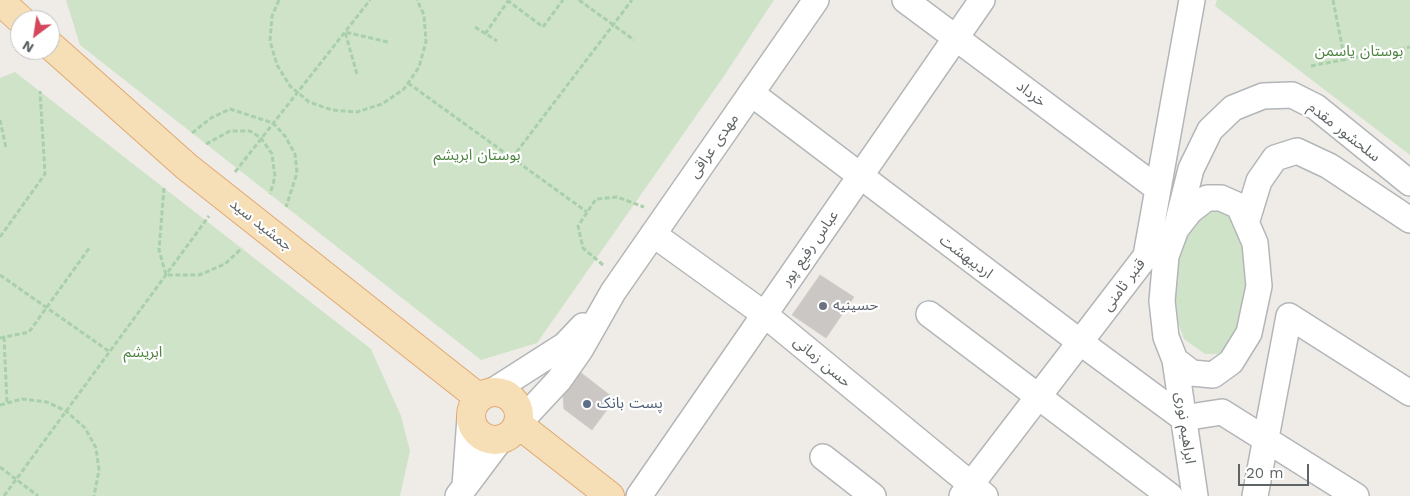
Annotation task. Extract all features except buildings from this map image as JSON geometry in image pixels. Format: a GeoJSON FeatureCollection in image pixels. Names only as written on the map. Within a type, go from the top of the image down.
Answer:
{"type":"FeatureCollection","features":[{"type":"Feature","properties":{"kind":"main road"},"geometry":{"type":"LineString","coordinates":[[0,1],[10,10]]}},
{"type":"Feature","properties":{"kind":"main road","name":"جمشید سید"},"geometry":{"type":"LineString","coordinates":[[60,55],[221,194],[480,402]]}},
{"type":"Feature","properties":{"kind":"main road"},"geometry":{"type":"LineString","coordinates":[[509,432],[519,415],[514,400],[508,395],[480,402],[476,432],[483,437],[509,432],[610,496]]}},
{"type":"Feature","properties":{"kind":"street","name":"مهدی عراقی"},"geometry":{"type":"LineString","coordinates":[[617,286],[816,0]]}},
{"type":"Feature","properties":{"kind":"street","name":"خرداد"},"geometry":{"type":"LineString","coordinates":[[905,0],[1157,188]]}},
{"type":"Feature","properties":{"kind":"street","name":"عباس رفیع پور"},"geometry":{"type":"LineString","coordinates":[[638,496],[982,0]]}},
{"type":"Feature","properties":{"kind":"street","name":"قنبر ثامنی"},"geometry":{"type":"LineString","coordinates":[[973,492],[1038,397],[1146,256],[1190,1]]}},
{"type":"Feature","properties":{"kind":"street","name":"اردیبهشت"},"geometry":{"type":"LineString","coordinates":[[751,93],[1080,342],[1184,418]]}},
{"type":"Feature","properties":{"kind":"street","name":"سلحشور مقدم"},"geometry":{"type":"LineString","coordinates":[[1176,230],[1191,169],[1210,130],[1233,108],[1263,96],[1292,95],[1316,106],[1410,183]]}},
{"type":"Feature","properties":{"kind":"street"},"geometry":{"type":"LineString","coordinates":[[1247,220],[1259,181],[1275,158],[1298,151],[1329,166],[1410,220]]}},
{"type":"Feature","properties":{"kind":"street"},"geometry":{"type":"LineString","coordinates":[[1175,360],[1192,373],[1213,375],[1232,362],[1250,332],[1259,286],[1256,243],[1247,220],[1238,206],[1221,198],[1207,198],[1190,211],[1176,230]]}},
{"type":"Feature","properties":{"kind":"street","name":"حسن زمانی"},"geometry":{"type":"LineString","coordinates":[[658,227],[764,314],[973,492]]}},
{"type":"Feature","properties":{"kind":"street","name":"ابراهیم نوری"},"geometry":{"type":"LineString","coordinates":[[1176,230],[1166,256],[1162,301],[1166,337],[1175,360],[1195,496]]}},
{"type":"Feature","properties":{"kind":"street"},"geometry":{"type":"LineString","coordinates":[[462,491],[480,402],[565,345],[617,286]]}},
{"type":"Feature","properties":{"kind":"street"},"geometry":{"type":"LineString","coordinates":[[462,491],[509,432],[559,380],[580,350],[617,286]]}},
{"type":"Feature","properties":{"kind":"street"},"geometry":{"type":"LineString","coordinates":[[929,314],[1170,496]]}},
{"type":"Feature","properties":{"kind":"street"},"geometry":{"type":"LineString","coordinates":[[1255,496],[1289,316],[1410,392]]}},
{"type":"Feature","properties":{"kind":"street"},"geometry":{"type":"LineString","coordinates":[[1213,375],[1222,412]]}},
{"type":"Feature","properties":{"kind":"street"},"geometry":{"type":"LineString","coordinates":[[1184,418],[1222,412],[1356,496]]}},
{"type":"Feature","properties":{"kind":"street"},"geometry":{"type":"LineString","coordinates":[[823,457],[873,496]]}},
{"type":"Feature","properties":{"kind":"path"},"geometry":{"type":"LineString","coordinates":[[279,0],[272,16],[270,41],[277,65],[290,86],[309,102],[332,110],[357,112],[382,104],[404,89],[419,68],[426,42],[424,15],[417,0]]}},
{"type":"Feature","properties":{"kind":"path"},"geometry":{"type":"LineString","coordinates":[[4,496],[206,220],[221,194],[273,123],[370,0]]}},
{"type":"Feature","properties":{"kind":"path"},"geometry":{"type":"LineString","coordinates":[[485,34],[508,0],[543,27],[563,0]]}},
{"type":"Feature","properties":{"kind":"path"},"geometry":{"type":"LineString","coordinates":[[579,0],[634,40]]}},
{"type":"Feature","properties":{"kind":"path"},"geometry":{"type":"LineString","coordinates":[[512,158],[632,0]]}},
{"type":"Feature","properties":{"kind":"path"},"geometry":{"type":"LineString","coordinates":[[1333,0],[1345,61]]}},
{"type":"Feature","properties":{"kind":"path"},"geometry":{"type":"LineString","coordinates":[[475,27],[497,42]]}},
{"type":"Feature","properties":{"kind":"path"},"geometry":{"type":"LineString","coordinates":[[345,32],[388,42]]}},
{"type":"Feature","properties":{"kind":"path"},"geometry":{"type":"LineString","coordinates":[[345,32],[357,74]]}},
{"type":"Feature","properties":{"kind":"path"},"geometry":{"type":"LineString","coordinates":[[1311,66],[1410,47]]}},
{"type":"Feature","properties":{"kind":"path"},"geometry":{"type":"LineString","coordinates":[[408,83],[587,212]]}},
{"type":"Feature","properties":{"kind":"path"},"geometry":{"type":"LineString","coordinates":[[0,237],[45,174],[40,91]]}},
{"type":"Feature","properties":{"kind":"path"},"geometry":{"type":"LineString","coordinates":[[192,133],[211,118],[230,109],[273,123],[285,136],[295,154],[297,173],[286,207]]}},
{"type":"Feature","properties":{"kind":"path"},"geometry":{"type":"LineString","coordinates":[[0,120],[6,148]]}},
{"type":"Feature","properties":{"kind":"path"},"geometry":{"type":"LineString","coordinates":[[206,144],[230,131],[250,132],[262,138],[272,154],[274,177],[270,194]]}},
{"type":"Feature","properties":{"kind":"path"},"geometry":{"type":"LineString","coordinates":[[164,188],[159,250],[166,275]]}},
{"type":"Feature","properties":{"kind":"path"},"geometry":{"type":"LineString","coordinates":[[617,286],[583,248],[578,226],[596,199],[617,196],[636,202],[658,227]]}},
{"type":"Feature","properties":{"kind":"path"},"geometry":{"type":"LineString","coordinates":[[7,403],[2,338],[29,332],[90,247]]}},
{"type":"Feature","properties":{"kind":"path"},"geometry":{"type":"LineString","coordinates":[[166,275],[199,275],[226,264],[242,248]]}},
{"type":"Feature","properties":{"kind":"path"},"geometry":{"type":"LineString","coordinates":[[0,275],[110,352]]}},
{"type":"Feature","properties":{"kind":"path"},"geometry":{"type":"LineString","coordinates":[[0,405],[22,399],[47,402],[66,410],[85,428],[96,448],[99,470],[94,496]]}},
{"type":"Feature","properties":{"kind":"path"},"geometry":{"type":"LineString","coordinates":[[0,467],[38,496]]}},
{"type":"Feature","properties":{"kind":"green space","name":"بوستان ابریشم"},"geometry":{"type":"Polygon","coordinates":[[[66,0],[774,0],[724,76],[537,343],[481,360],[80,45],[66,0]]]}},
{"type":"Feature","properties":{"kind":"green space","name":"بوستان یاسمن"},"geometry":{"type":"Polygon","coordinates":[[[1217,0],[1410,0],[1410,155],[1215,6],[1217,0]]]}},
{"type":"Feature","properties":{"kind":"green space","name":"ابریشم"},"geometry":{"type":"Polygon","coordinates":[[[15,72],[371,349],[401,416],[410,451],[400,496],[0,496],[0,78],[15,72]]]}},
{"type":"Feature","properties":{"kind":"green space"},"geometry":{"type":"Polygon","coordinates":[[[1222,210],[1232,216],[1246,251],[1248,299],[1241,331],[1230,345],[1218,354],[1205,354],[1184,339],[1178,322],[1174,282],[1177,249],[1199,217],[1210,211],[1222,210]]]}},
{"type":"Feature","properties":{"kind":"place","name":"حسینیه"},"geometry":{"type":"Point","coordinates":[823,306]}},
{"type":"Feature","properties":{"kind":"place","name":"پست بانک"},"geometry":{"type":"Point","coordinates":[587,404]}}]}
